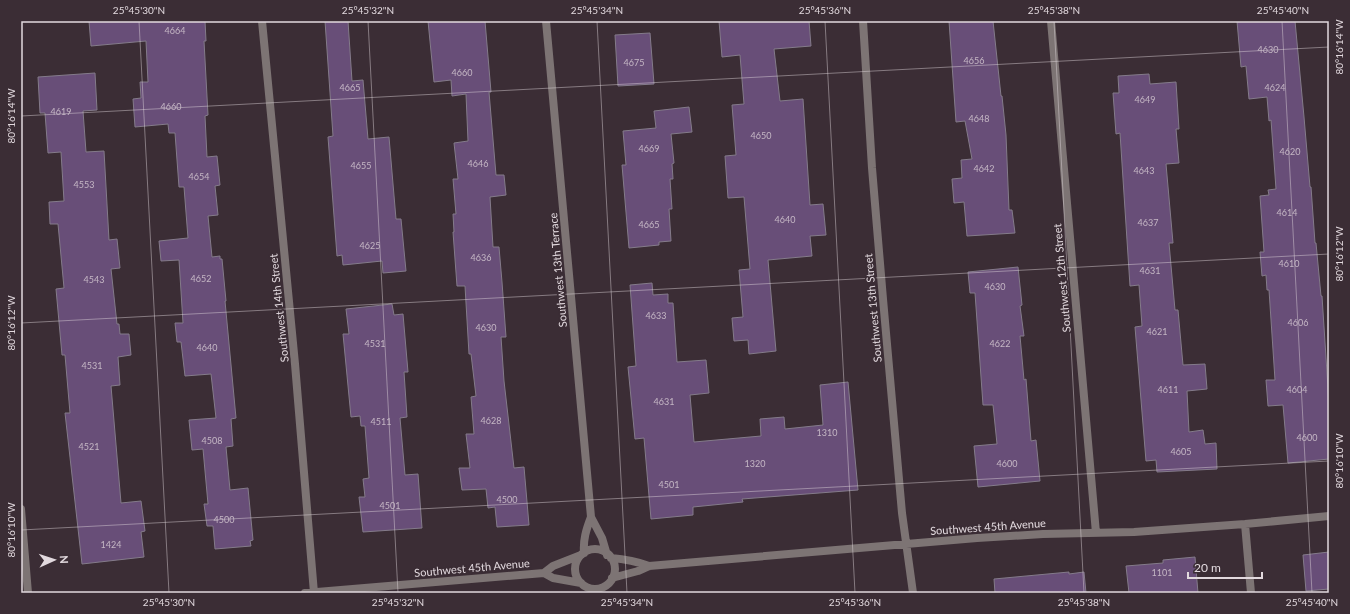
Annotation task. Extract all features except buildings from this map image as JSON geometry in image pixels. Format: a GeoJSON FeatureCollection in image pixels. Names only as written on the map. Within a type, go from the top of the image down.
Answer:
{"type":"FeatureCollection","features":[{"type":"Feature","properties":{"kind":"street","name":"Southwest 14th Street"},"geometry":{"type":"LineString","coordinates":[[262,21],[294,356],[314,593]]}},
{"type":"Feature","properties":{"kind":"street","name":"Southwest 13th Terrace"},"geometry":{"type":"LineString","coordinates":[[546,21],[591,517],[609,556]]}},
{"type":"Feature","properties":{"kind":"street","name":"Southwest 13th Street"},"geometry":{"type":"LineString","coordinates":[[863,21],[872,168],[902,513],[913,593]]}},
{"type":"Feature","properties":{"kind":"street","name":"Southwest 12th Street"},"geometry":{"type":"LineString","coordinates":[[1051,21],[1096,533]]}},
{"type":"Feature","properties":{"kind":"street"},"geometry":{"type":"LineString","coordinates":[[21,509],[28,593]]}},
{"type":"Feature","properties":{"kind":"street","name":"Southwest 45th Avenue"},"geometry":{"type":"LineString","coordinates":[[610,581],[638,572],[649,566],[1006,536],[1134,532],[1329,516]]}},
{"type":"Feature","properties":{"kind":"street","name":"Southwest 13th Terrace"},"geometry":{"type":"LineString","coordinates":[[582,554],[583,540],[591,517]]}},
{"type":"Feature","properties":{"kind":"street"},"geometry":{"type":"LineString","coordinates":[[1245,524],[1251,593]]}},
{"type":"Feature","properties":{"kind":"street"},"geometry":{"type":"LineString","coordinates":[[608,593],[614,568],[609,556],[603,552],[593,550],[582,554],[576,564],[575,569],[578,579],[584,587],[594,589],[604,587],[610,581]]}},
{"type":"Feature","properties":{"kind":"street","name":"Southwest 45th Avenue"},"geometry":{"type":"LineString","coordinates":[[305,593],[544,573],[553,566],[582,554]]}},
{"type":"Feature","properties":{"kind":"street","name":"Southwest 45th Avenue"},"geometry":{"type":"LineString","coordinates":[[609,556],[632,560],[649,566]]}},
{"type":"Feature","properties":{"kind":"street","name":"Southwest 45th Avenue"},"geometry":{"type":"LineString","coordinates":[[544,573],[553,578],[584,587]]}}]}
